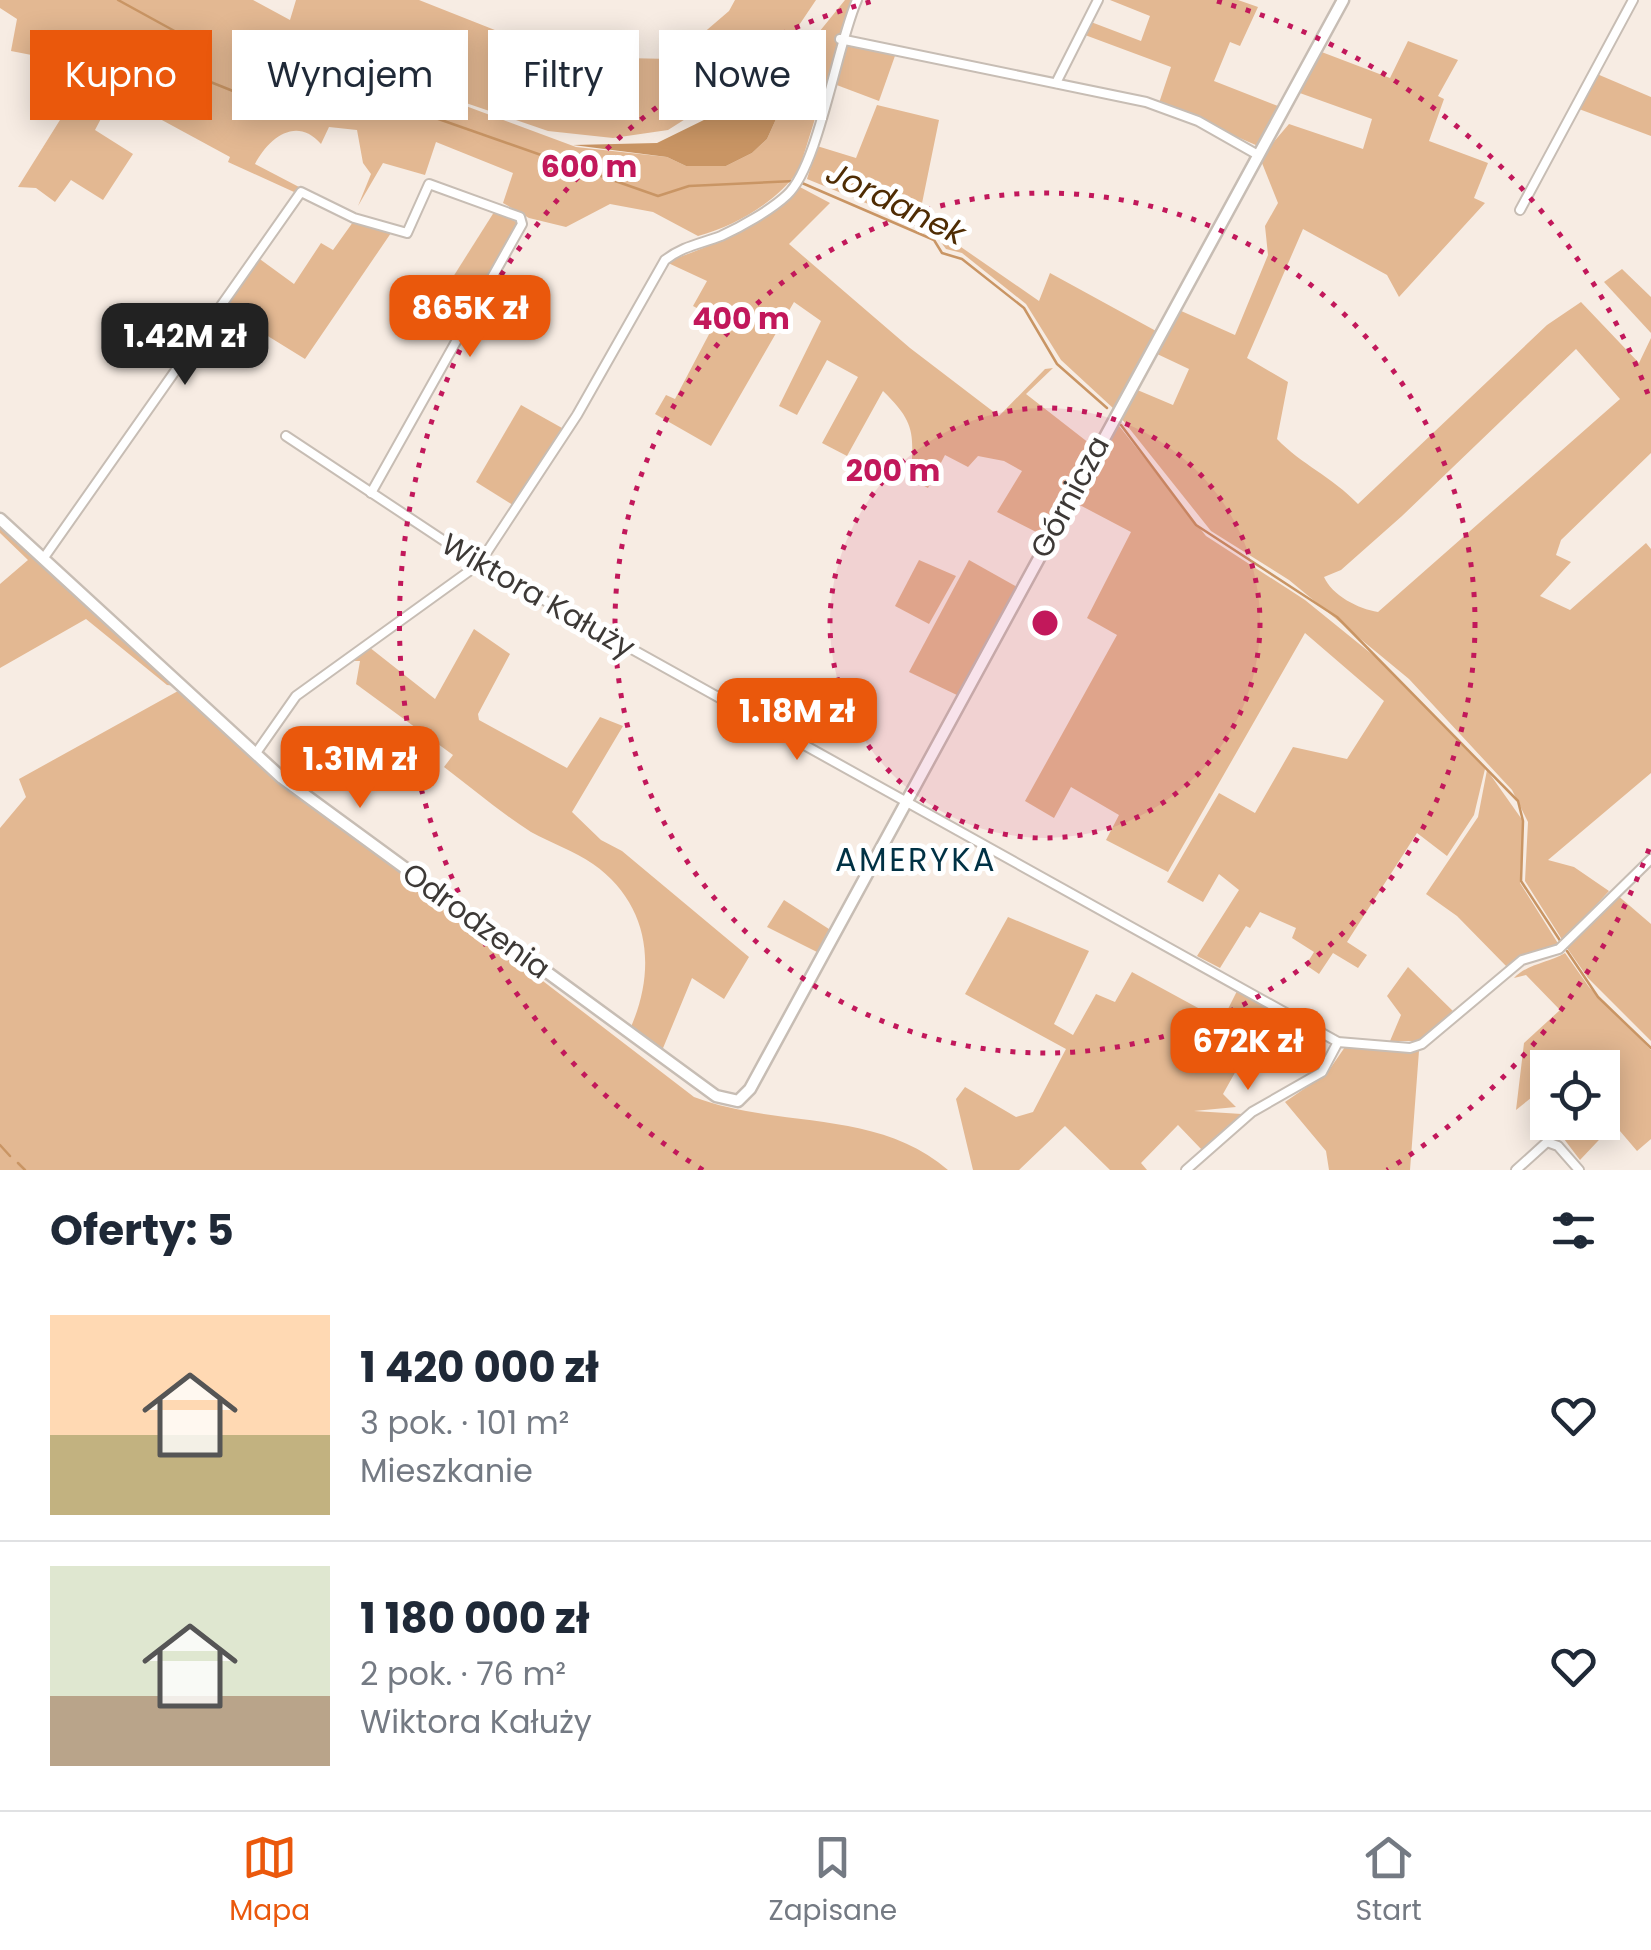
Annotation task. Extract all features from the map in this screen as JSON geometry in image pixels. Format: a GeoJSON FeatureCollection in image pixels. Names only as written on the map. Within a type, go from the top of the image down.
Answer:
{"type":"FeatureCollection","features":[{"type":"Feature","properties":{"kind":"street"},"geometry":{"type":"LineString","coordinates":[[256,753],[296,696],[479,564],[577,415],[665,260],[680,248],[720,236],[786,196],[798,180],[840,39],[857,0]]}},
{"type":"Feature","properties":{"kind":"street"},"geometry":{"type":"LineString","coordinates":[[1056,83],[1098,0]]}},
{"type":"Feature","properties":{"kind":"street","name":"Górnicza"},"geometry":{"type":"LineString","coordinates":[[742,1100],[908,804],[1108,424],[1342,0]]}},
{"type":"Feature","properties":{"kind":"street"},"geometry":{"type":"LineString","coordinates":[[1520,210],[1634,0]]}},
{"type":"Feature","properties":{"kind":"street"},"geometry":{"type":"LineString","coordinates":[[840,39],[1146,102],[1198,121],[1258,155]]}},
{"type":"Feature","properties":{"kind":"street"},"geometry":{"type":"LineString","coordinates":[[43,559],[301,192],[354,218],[407,234],[429,184],[520,218],[522,224],[370,494]]}},
{"type":"Feature","properties":{"kind":"street","name":"Wiktora Kałuży"},"geometry":{"type":"LineString","coordinates":[[286,436],[479,564],[1338,1042]]}},
{"type":"Feature","properties":{"kind":"street","name":"Odrodzenia"},"geometry":{"type":"LineString","coordinates":[[0,519],[282,778],[682,1072],[724,1100],[742,1100]]}},
{"type":"Feature","properties":{"kind":"street"},"geometry":{"type":"LineString","coordinates":[[1186,1170],[1252,1112],[1322,1072],[1338,1042],[1410,1048],[1422,1044],[1522,960],[1560,949],[1651,858]]}},
{"type":"Feature","properties":{"kind":"street"},"geometry":{"type":"LineString","coordinates":[[1516,1170],[1539,1145],[1550,1142],[1579,1170]]}},
{"type":"Feature","properties":{"kind":"shaded area"},"geometry":{"type":"Polygon","coordinates":[[[0,0],[253,0],[290,20],[296,0],[419,0],[495,30],[488,30],[488,111],[468,104],[468,30],[232,30],[232,120],[468,120],[468,107],[488,114],[488,120],[504,120],[576,147],[667,157],[686,166],[726,166],[752,153],[767,139],[776,120],[815,120],[799,170],[790,182],[754,211],[698,236],[653,212],[610,204],[566,227],[529,218],[503,203],[513,173],[436,142],[425,175],[383,163],[358,206],[371,174],[363,163],[357,130],[329,127],[321,144],[302,131],[293,131],[267,146],[255,164],[299,187],[294,192],[228,162],[230,157],[162,120],[212,120],[212,30],[30,30],[30,55],[11,51],[17,19],[0,8],[0,0]]]}},
{"type":"Feature","properties":{"kind":"shaded area"},"geometry":{"type":"Polygon","coordinates":[[[735,0],[816,0],[796,30],[707,30],[729,11],[735,0]]]}},
{"type":"Feature","properties":{"kind":"shaded area"},"geometry":{"type":"Polygon","coordinates":[[[845,0],[852,0],[826,83],[826,30],[821,30],[845,0]]]}},
{"type":"Feature","properties":{"kind":"shaded area"},"geometry":{"type":"Polygon","coordinates":[[[1110,0],[1238,0],[1258,7],[1240,46],[1230,42],[1214,81],[1278,106],[1258,146],[1159,103],[1171,67],[1085,35],[1091,22],[1141,41],[1150,16],[1110,0]]]}},
{"type":"Feature","properties":{"kind":"shaded area"},"geometry":{"type":"Polygon","coordinates":[[[1408,41],[1458,60],[1438,96],[1444,99],[1429,141],[1488,163],[1474,198],[1485,203],[1399,297],[1387,275],[1303,229],[1247,358],[1288,382],[1277,439],[1358,504],[1547,325],[1581,302],[1639,363],[1651,338],[1651,453],[1561,540],[1556,555],[1571,562],[1540,596],[1570,610],[1646,543],[1651,549],[1651,773],[1548,860],[1574,867],[1609,891],[1563,941],[1525,881],[1528,822],[1512,790],[1409,679],[1289,580],[1211,531],[1121,418],[1135,389],[1173,405],[1189,369],[1155,353],[1179,310],[1235,335],[1268,255],[1265,226],[1278,203],[1260,158],[1289,124],[1363,149],[1372,119],[1297,92],[1319,51],[1390,78],[1408,41]],[[1576,349],[1402,516],[1341,570],[1324,577],[1328,584],[1346,600],[1378,612],[1620,399],[1576,349]]]}},
{"type":"Feature","properties":{"kind":"shaded area"},"geometry":{"type":"Polygon","coordinates":[[[849,44],[896,53],[879,101],[834,84],[844,47],[849,44]]]}},
{"type":"Feature","properties":{"kind":"shaded area"},"geometry":{"type":"Polygon","coordinates":[[[639,58],[659,59],[659,120],[684,120],[668,130],[613,138],[548,131],[516,120],[639,120],[639,58]]]}},
{"type":"Feature","properties":{"kind":"shaded area"},"geometry":{"type":"Polygon","coordinates":[[[1597,74],[1651,97],[1651,136],[1579,109],[1597,74]]]}},
{"type":"Feature","properties":{"kind":"shaded area"},"geometry":{"type":"Polygon","coordinates":[[[877,105],[939,120],[919,218],[1039,301],[1050,273],[1156,331],[1114,409],[1061,360],[1026,304],[962,253],[946,249],[937,237],[883,210],[807,179],[817,146],[856,158],[877,105]]]}},
{"type":"Feature","properties":{"kind":"shaded area"},"geometry":{"type":"Polygon","coordinates":[[[60,120],[100,120],[95,130],[133,154],[103,200],[71,180],[55,202],[36,188],[18,187],[60,120]]]}},
{"type":"Feature","properties":{"kind":"shaded area"},"geometry":{"type":"Polygon","coordinates":[[[704,120],[776,120],[767,139],[752,153],[726,166],[686,166],[667,157],[573,145],[657,143],[704,120]]]}},
{"type":"Feature","properties":{"kind":"shaded area"},"geometry":{"type":"Polygon","coordinates":[[[798,186],[830,203],[789,244],[910,348],[999,416],[1045,369],[1053,368],[1026,394],[1094,447],[1046,537],[997,512],[1022,471],[1004,461],[978,456],[968,467],[945,455],[928,488],[911,479],[910,430],[902,412],[883,391],[847,456],[822,443],[858,377],[827,360],[797,415],[779,406],[821,321],[794,302],[711,446],[655,414],[666,395],[675,399],[717,319],[693,306],[707,281],[666,262],[757,222],[788,199],[798,186]]]}},
{"type":"Feature","properties":{"kind":"shaded area"},"geometry":{"type":"Polygon","coordinates":[[[496,209],[519,224],[482,293],[453,277],[496,209]]]}},
{"type":"Feature","properties":{"kind":"shaded area"},"geometry":{"type":"Polygon","coordinates":[[[353,222],[391,233],[305,359],[221,307],[257,257],[294,284],[321,243],[333,250],[353,222]]]}},
{"type":"Feature","properties":{"kind":"shaded area"},"geometry":{"type":"Polygon","coordinates":[[[1622,269],[1651,297],[1651,333],[1604,282],[1622,269]]]}},
{"type":"Feature","properties":{"kind":"shaded area"},"geometry":{"type":"Polygon","coordinates":[[[521,405],[562,428],[513,505],[476,482],[521,405]]]}},
{"type":"Feature","properties":{"kind":"shaded area"},"geometry":{"type":"Polygon","coordinates":[[[1116,422],[1206,536],[1305,600],[1384,664],[1485,769],[1474,815],[1447,856],[1417,833],[1347,942],[1367,955],[1358,968],[1333,953],[1319,974],[1306,965],[1314,952],[1292,938],[1296,928],[1260,912],[1250,928],[1246,926],[1220,968],[1197,956],[1239,890],[1219,874],[1203,902],[1167,882],[1219,793],[1255,813],[1293,747],[1347,759],[1384,701],[1305,633],[1168,872],[1106,840],[1119,815],[1071,787],[1054,818],[1025,801],[1117,635],[1087,618],[1131,532],[1074,502],[1116,422]]]}},
{"type":"Feature","properties":{"kind":"shaded area"},"geometry":{"type":"Polygon","coordinates":[[[0,526],[176,686],[167,685],[86,619],[0,668],[0,584],[28,560],[0,533],[0,526]]]}},
{"type":"Feature","properties":{"kind":"shaded area"},"geometry":{"type":"Polygon","coordinates":[[[919,560],[956,576],[929,624],[895,606],[919,560]]]}},
{"type":"Feature","properties":{"kind":"shaded area"},"geometry":{"type":"Polygon","coordinates":[[[969,560],[1019,588],[959,696],[909,672],[969,560]]]}},
{"type":"Feature","properties":{"kind":"shaded area"},"geometry":{"type":"Polygon","coordinates":[[[474,629],[510,654],[478,714],[479,720],[567,768],[600,717],[623,726],[572,812],[601,840],[622,851],[749,957],[724,999],[692,978],[661,1053],[630,1029],[644,984],[645,961],[637,918],[627,898],[593,864],[531,832],[444,767],[453,755],[356,684],[360,661],[350,661],[369,647],[435,699],[474,629]]]}},
{"type":"Feature","properties":{"kind":"shaded area"},"geometry":{"type":"Polygon","coordinates":[[[178,691],[249,751],[242,750],[694,1097],[726,1107],[859,1128],[920,1150],[948,1170],[0,1170],[0,828],[26,797],[19,779],[178,691]]]}},
{"type":"Feature","properties":{"kind":"shaded area"},"geometry":{"type":"Polygon","coordinates":[[[1487,770],[1523,821],[1520,883],[1559,945],[1524,954],[1507,967],[1457,916],[1426,894],[1478,817],[1487,770]]]}},
{"type":"Feature","properties":{"kind":"shaded area"},"geometry":{"type":"Polygon","coordinates":[[[1616,894],[1651,924],[1651,1041],[1588,978],[1567,948],[1616,894]]]}},
{"type":"Feature","properties":{"kind":"shaded area"},"geometry":{"type":"Polygon","coordinates":[[[784,900],[832,931],[821,954],[767,927],[784,900]]]}},
{"type":"Feature","properties":{"kind":"shaded area"},"geometry":{"type":"Polygon","coordinates":[[[1008,917],[1089,951],[1054,1024],[1073,1035],[1096,994],[1115,1002],[1132,972],[1222,1021],[1237,991],[1270,1010],[1223,1094],[1236,1107],[1194,1111],[1242,1114],[1202,1150],[1178,1125],[1141,1163],[1147,1170],[1110,1170],[1065,1126],[1019,1170],[973,1170],[956,1099],[965,1087],[1016,1117],[1033,1112],[1066,1049],[965,994],[1008,917]]]}},
{"type":"Feature","properties":{"kind":"shaded area"},"geometry":{"type":"Polygon","coordinates":[[[1565,953],[1589,987],[1651,1050],[1651,1139],[1637,1151],[1620,1131],[1620,1050],[1530,1050],[1530,1099],[1516,1110],[1524,1043],[1560,1010],[1526,975],[1514,978],[1565,953]]]}},
{"type":"Feature","properties":{"kind":"shaded area"},"geometry":{"type":"Polygon","coordinates":[[[1408,967],[1456,1014],[1421,1041],[1390,1041],[1401,1015],[1387,996],[1408,967]]]}},
{"type":"Feature","properties":{"kind":"shaded area"},"geometry":{"type":"Polygon","coordinates":[[[1345,1047],[1419,1051],[1410,1170],[1329,1170],[1326,1151],[1285,1102],[1327,1073],[1345,1047]]]}},
{"type":"Feature","properties":{"kind":"shaded area"},"geometry":{"type":"Polygon","coordinates":[[[1565,1140],[1599,1140],[1580,1160],[1565,1140]]]}},
{"type":"Feature","properties":{"kind":"waterway","name":"Jordanek"},"geometry":{"type":"LineString","coordinates":[[118,0],[180,34],[208,81],[243,95],[278,101],[390,102],[658,196],[689,186],[794,181]]}},
{"type":"Feature","properties":{"kind":"waterway","name":"Jordanek"},"geometry":{"type":"LineString","coordinates":[[802,183],[934,240],[942,253],[962,259],[1024,308],[1057,364],[1107,408]]}},
{"type":"Feature","properties":{"kind":"waterway","name":"Jordanek"},"geometry":{"type":"LineString","coordinates":[[1121,425],[1196,525],[1337,617],[1518,801],[1523,821],[1521,881],[1561,942]]}},
{"type":"Feature","properties":{"kind":"waterway","name":"Jordanek"},"geometry":{"type":"LineString","coordinates":[[1567,951],[1598,997],[1651,1048]]}},
{"type":"Feature","properties":{"kind":"waterway"},"geometry":{"type":"LineString","coordinates":[[0,1145],[10,1156]]}},
{"type":"Feature","properties":{"kind":"waterway"},"geometry":{"type":"LineString","coordinates":[[18,1163],[25,1170]]}},
{"type":"Feature","properties":{"kind":"district","name":"AMERYKA"},"geometry":{"type":"Point","coordinates":[916,860]}}]}
